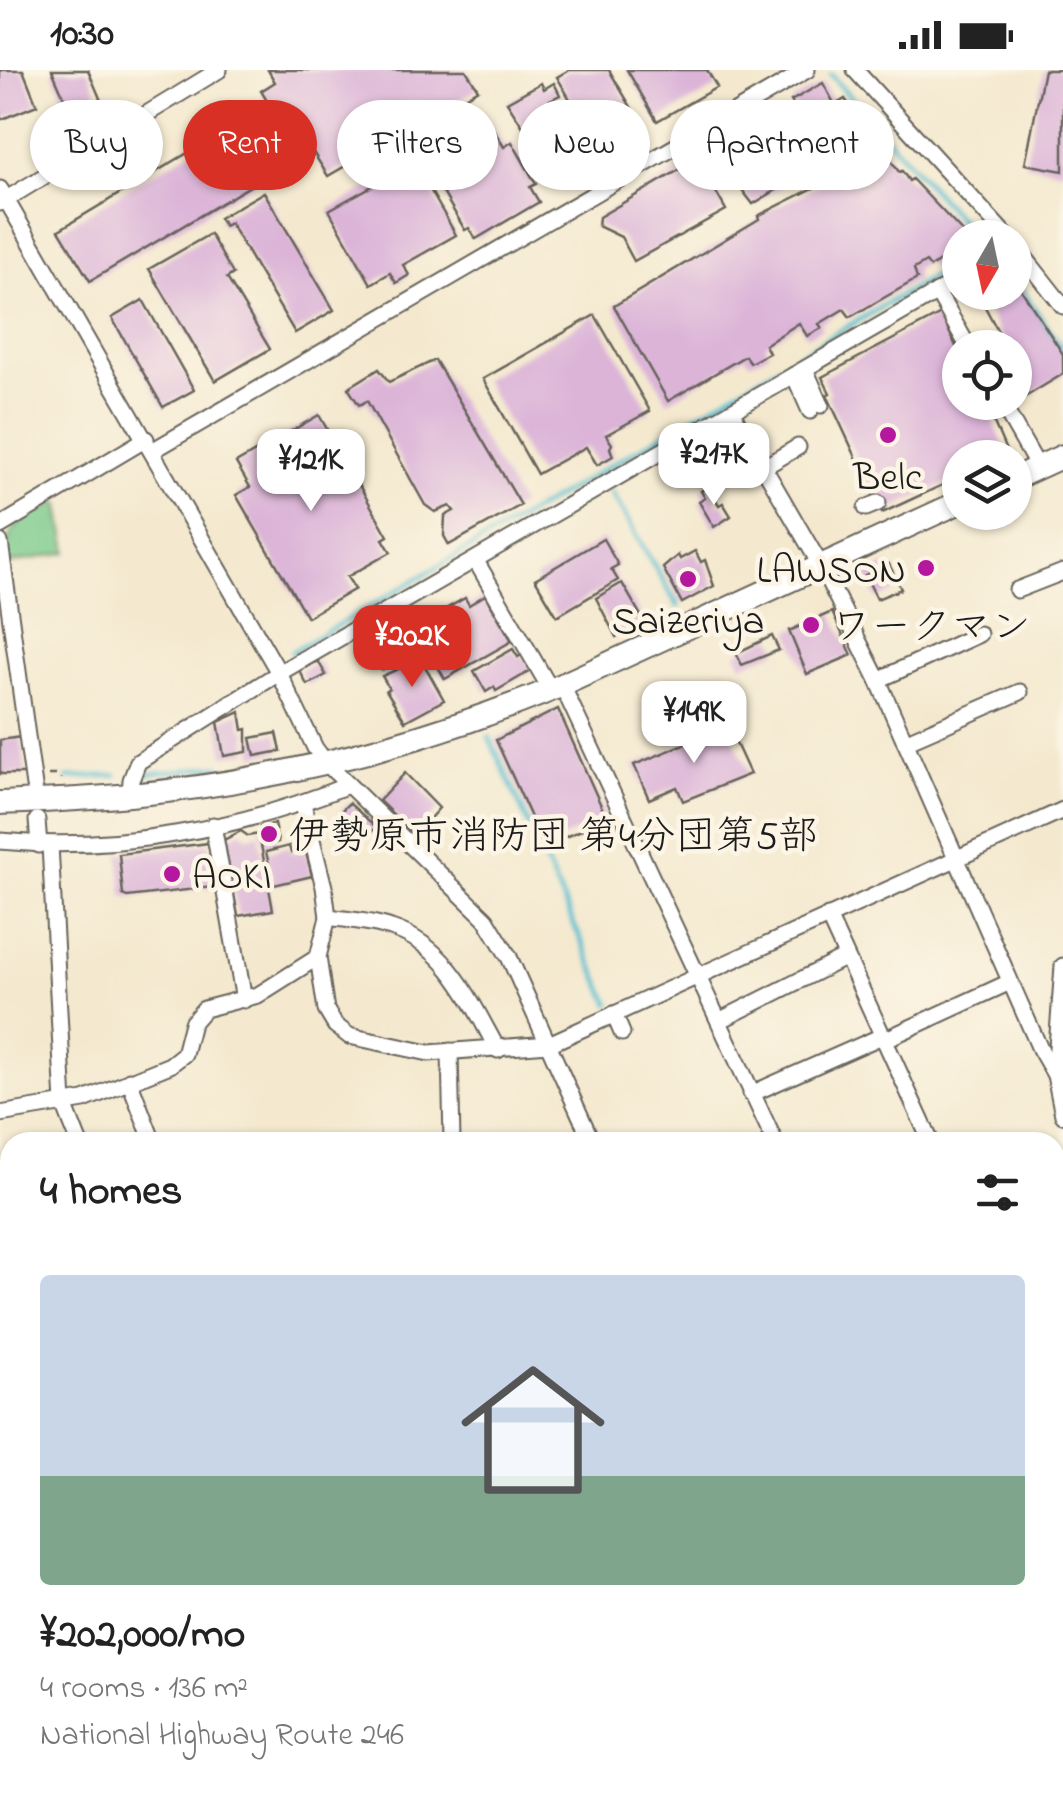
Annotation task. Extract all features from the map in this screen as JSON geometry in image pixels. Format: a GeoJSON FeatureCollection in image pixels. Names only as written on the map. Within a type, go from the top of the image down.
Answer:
{"type":"FeatureCollection","features":[{"type":"Feature","properties":{"kind":"highway"},"geometry":{"type":"LineString","coordinates":[[1032,470],[1063,456]]}},
{"type":"Feature","properties":{"kind":"highway"},"geometry":{"type":"LineString","coordinates":[[0,804],[130,795],[326,763],[502,709],[942,510]]}},
{"type":"Feature","properties":{"kind":"street"},"geometry":{"type":"LineString","coordinates":[[219,70],[2,197],[279,673],[315,748],[348,786],[486,919],[509,957],[588,1132]]}},
{"type":"Feature","properties":{"kind":"street"},"geometry":{"type":"LineString","coordinates":[[0,526],[807,70]]}},
{"type":"Feature","properties":{"kind":"street"},"geometry":{"type":"LineString","coordinates":[[855,70],[992,220]]}},
{"type":"Feature","properties":{"kind":"street"},"geometry":{"type":"LineString","coordinates":[[1032,267],[1063,306]]}},
{"type":"Feature","properties":{"kind":"street"},"geometry":{"type":"LineString","coordinates":[[130,795],[130,780],[138,762],[279,673],[942,289]]}},
{"type":"Feature","properties":{"kind":"street"},"geometry":{"type":"LineString","coordinates":[[937,292],[959,330]]}},
{"type":"Feature","properties":{"kind":"street"},"geometry":{"type":"LineString","coordinates":[[799,372],[816,408]]}},
{"type":"Feature","properties":{"kind":"street"},"geometry":{"type":"LineString","coordinates":[[731,411],[821,566],[878,680],[1010,982],[1059,1076]]}},
{"type":"Feature","properties":{"kind":"street"},"geometry":{"type":"LineString","coordinates":[[1011,420],[1038,467]]}},
{"type":"Feature","properties":{"kind":"street"},"geometry":{"type":"LineString","coordinates":[[766,471],[800,452]]}},
{"type":"Feature","properties":{"kind":"street"},"geometry":{"type":"LineString","coordinates":[[0,542],[34,781]]}},
{"type":"Feature","properties":{"kind":"street"},"geometry":{"type":"LineString","coordinates":[[476,561],[556,687],[770,1132]]}},
{"type":"Feature","properties":{"kind":"street"},"geometry":{"type":"LineString","coordinates":[[1016,590],[1063,572]]}},
{"type":"Feature","properties":{"kind":"street"},"geometry":{"type":"LineString","coordinates":[[878,680],[978,634]]}},
{"type":"Feature","properties":{"kind":"street"},"geometry":{"type":"LineString","coordinates":[[905,742],[1020,692]]}},
{"type":"Feature","properties":{"kind":"street"},"geometry":{"type":"LineString","coordinates":[[0,842],[44,845],[147,838],[303,804],[348,786]]}},
{"type":"Feature","properties":{"kind":"street"},"geometry":{"type":"LineString","coordinates":[[303,804],[328,917],[318,957],[326,1010],[335,1025],[349,1036],[429,1053],[550,1044],[1063,810]]}},
{"type":"Feature","properties":{"kind":"street"},"geometry":{"type":"LineString","coordinates":[[37,820],[44,845],[64,1104],[75,1132]]}},
{"type":"Feature","properties":{"kind":"street"},"geometry":{"type":"LineString","coordinates":[[213,825],[244,1000]]}},
{"type":"Feature","properties":{"kind":"street"},"geometry":{"type":"LineString","coordinates":[[828,916],[925,1132]]}},
{"type":"Feature","properties":{"kind":"street"},"geometry":{"type":"LineString","coordinates":[[328,917],[392,928],[426,945],[454,971],[498,1050]]}},
{"type":"Feature","properties":{"kind":"street"},"geometry":{"type":"LineString","coordinates":[[0,1114],[84,1100],[170,1065],[184,1054],[192,1022],[204,1009],[258,995],[318,957]]}},
{"type":"Feature","properties":{"kind":"street"},"geometry":{"type":"LineString","coordinates":[[719,1021],[846,958]]}},
{"type":"Feature","properties":{"kind":"street"},"geometry":{"type":"LineString","coordinates":[[1063,966],[1059,1076],[1063,1115]]}},
{"type":"Feature","properties":{"kind":"street"},"geometry":{"type":"LineString","coordinates":[[751,1094],[1010,982]]}},
{"type":"Feature","properties":{"kind":"street"},"geometry":{"type":"LineString","coordinates":[[614,1014],[622,1034]]}},
{"type":"Feature","properties":{"kind":"street"},"geometry":{"type":"LineString","coordinates":[[450,1051],[452,1132]]}},
{"type":"Feature","properties":{"kind":"street"},"geometry":{"type":"LineString","coordinates":[[129,1080],[149,1132]]}},
{"type":"Feature","properties":{"kind":"path"},"geometry":{"type":"LineString","coordinates":[[34,781],[61,775],[62,786]]}},
{"type":"Feature","properties":{"kind":"green space"},"geometry":{"type":"Polygon","coordinates":[[[59,502],[68,552],[8,564],[13,530],[26,518],[59,502]]]}},
{"type":"Feature","properties":{"kind":"building"},"geometry":{"type":"Polygon","coordinates":[[[0,70],[23,70],[35,100],[30,100],[30,108],[0,120],[0,70]]]}},
{"type":"Feature","properties":{"kind":"building"},"geometry":{"type":"Polygon","coordinates":[[[52,70],[88,70],[101,100],[65,100],[52,70]]]}},
{"type":"Feature","properties":{"kind":"building"},"geometry":{"type":"Polygon","coordinates":[[[268,70],[466,70],[478,89],[459,100],[337,100],[337,171],[328,176],[317,159],[317,100],[266,100],[261,91],[275,82],[268,70]]]}},
{"type":"Feature","properties":{"kind":"building"},"geometry":{"type":"Polygon","coordinates":[[[569,70],[609,70],[627,100],[570,100],[557,77],[569,70]]]}},
{"type":"Feature","properties":{"kind":"building"},"geometry":{"type":"Polygon","coordinates":[[[627,70],[707,70],[717,87],[694,100],[670,100],[670,114],[657,121],[650,100],[645,100],[627,70]]]}},
{"type":"Feature","properties":{"kind":"building"},"geometry":{"type":"Polygon","coordinates":[[[1044,70],[1063,70],[1063,171],[1025,164],[1044,70]]]}},
{"type":"Feature","properties":{"kind":"building"},"geometry":{"type":"Polygon","coordinates":[[[541,83],[544,89],[554,83],[560,95],[550,100],[518,100],[518,119],[507,102],[541,83]]]}},
{"type":"Feature","properties":{"kind":"building"},"geometry":{"type":"Polygon","coordinates":[[[823,83],[832,100],[793,100],[823,83]]]}},
{"type":"Feature","properties":{"kind":"building"},"geometry":{"type":"Polygon","coordinates":[[[498,137],[504,147],[512,142],[518,152],[518,190],[532,190],[539,202],[476,239],[469,228],[465,230],[441,190],[498,190],[498,137]]]}},
{"type":"Feature","properties":{"kind":"building"},"geometry":{"type":"Polygon","coordinates":[[[183,156],[183,190],[243,190],[90,281],[59,230],[126,190],[163,190],[163,168],[183,156]]]}},
{"type":"Feature","properties":{"kind":"building"},"geometry":{"type":"Polygon","coordinates":[[[894,165],[951,220],[942,220],[942,260],[930,267],[926,262],[914,269],[917,279],[850,317],[844,309],[807,336],[799,323],[765,345],[769,353],[750,363],[745,356],[668,401],[614,306],[759,219],[758,216],[810,190],[894,190],[894,165]]]}},
{"type":"Feature","properties":{"kind":"building"},"geometry":{"type":"Polygon","coordinates":[[[670,175],[670,190],[715,190],[726,210],[634,261],[621,237],[598,226],[599,217],[670,175]]]}},
{"type":"Feature","properties":{"kind":"building"},"geometry":{"type":"Polygon","coordinates":[[[365,190],[430,190],[456,235],[403,265],[409,275],[396,283],[390,273],[371,284],[329,210],[365,190]]]}},
{"type":"Feature","properties":{"kind":"building"},"geometry":{"type":"Polygon","coordinates":[[[742,190],[776,190],[753,204],[742,190]]]}},
{"type":"Feature","properties":{"kind":"building"},"geometry":{"type":"Polygon","coordinates":[[[264,192],[334,310],[295,333],[230,223],[224,226],[219,218],[264,192]]]}},
{"type":"Feature","properties":{"kind":"building"},"geometry":{"type":"Polygon","coordinates":[[[210,234],[233,274],[227,278],[270,349],[215,381],[149,269],[210,234]]]}},
{"type":"Feature","properties":{"kind":"building"},"geometry":{"type":"Polygon","coordinates":[[[143,300],[194,390],[163,407],[112,318],[143,300]]]}},
{"type":"Feature","properties":{"kind":"building"},"geometry":{"type":"Polygon","coordinates":[[[1032,306],[1063,354],[1063,374],[1032,393],[1032,330],[997,330],[987,310],[1032,310],[1032,306]]]}},
{"type":"Feature","properties":{"kind":"building"},"geometry":{"type":"Polygon","coordinates":[[[941,314],[948,330],[942,330],[942,420],[993,420],[1001,440],[942,440],[942,485],[882,513],[822,377],[941,314]]]}},
{"type":"Feature","properties":{"kind":"building"},"geometry":{"type":"Polygon","coordinates":[[[595,315],[650,411],[606,435],[613,456],[597,465],[586,447],[537,474],[483,379],[595,315]]]}},
{"type":"Feature","properties":{"kind":"building"},"geometry":{"type":"Polygon","coordinates":[[[435,360],[521,505],[449,545],[444,536],[445,516],[454,511],[450,506],[435,512],[425,505],[367,401],[359,405],[348,388],[379,369],[389,382],[435,360]]]}},
{"type":"Feature","properties":{"kind":"building"},"geometry":{"type":"Polygon","coordinates":[[[319,415],[388,536],[383,539],[391,552],[347,577],[355,589],[307,617],[236,495],[250,487],[236,463],[319,415]]]}},
{"type":"Feature","properties":{"kind":"building"},"geometry":{"type":"Polygon","coordinates":[[[708,487],[731,516],[714,527],[699,502],[705,498],[701,491],[708,487]]]}},
{"type":"Feature","properties":{"kind":"building"},"geometry":{"type":"Polygon","coordinates":[[[603,539],[618,565],[611,569],[618,580],[557,616],[535,579],[603,539]]]}},
{"type":"Feature","properties":{"kind":"building"},"geometry":{"type":"Polygon","coordinates":[[[695,551],[701,562],[705,560],[714,586],[682,603],[663,568],[678,555],[680,559],[695,551]]]}},
{"type":"Feature","properties":{"kind":"building"},"geometry":{"type":"Polygon","coordinates":[[[889,564],[901,589],[877,599],[865,575],[889,564]]]}},
{"type":"Feature","properties":{"kind":"building"},"geometry":{"type":"Polygon","coordinates":[[[622,583],[644,621],[616,637],[596,598],[622,583]]]}},
{"type":"Feature","properties":{"kind":"building"},"geometry":{"type":"Polygon","coordinates":[[[485,595],[512,641],[445,679],[418,632],[434,624],[430,618],[465,598],[469,605],[485,595]]]}},
{"type":"Feature","properties":{"kind":"building"},"geometry":{"type":"Polygon","coordinates":[[[832,612],[852,655],[807,674],[789,631],[832,612]]]}},
{"type":"Feature","properties":{"kind":"building"},"geometry":{"type":"Polygon","coordinates":[[[396,616],[416,651],[382,670],[362,635],[396,616]]]}},
{"type":"Feature","properties":{"kind":"building"},"geometry":{"type":"Polygon","coordinates":[[[772,636],[779,650],[742,665],[736,653],[772,636]]]}},
{"type":"Feature","properties":{"kind":"building"},"geometry":{"type":"Polygon","coordinates":[[[513,649],[518,657],[523,654],[532,670],[496,691],[494,687],[486,692],[474,671],[513,649]]]}},
{"type":"Feature","properties":{"kind":"building"},"geometry":{"type":"Polygon","coordinates":[[[421,659],[444,700],[405,721],[382,676],[421,659]]]}},
{"type":"Feature","properties":{"kind":"building"},"geometry":{"type":"Polygon","coordinates":[[[318,661],[326,675],[307,685],[300,671],[318,661]]]}},
{"type":"Feature","properties":{"kind":"building"},"geometry":{"type":"Polygon","coordinates":[[[558,709],[607,819],[544,846],[496,740],[558,709]]]}},
{"type":"Feature","properties":{"kind":"building"},"geometry":{"type":"Polygon","coordinates":[[[240,712],[243,730],[247,729],[247,752],[224,756],[218,722],[240,712]]]}},
{"type":"Feature","properties":{"kind":"building"},"geometry":{"type":"Polygon","coordinates":[[[728,726],[750,774],[683,801],[677,787],[649,799],[634,765],[728,726]]]}},
{"type":"Feature","properties":{"kind":"building"},"geometry":{"type":"Polygon","coordinates":[[[277,733],[281,751],[255,756],[251,738],[277,733]]]}},
{"type":"Feature","properties":{"kind":"building"},"geometry":{"type":"Polygon","coordinates":[[[21,737],[26,774],[0,774],[0,740],[21,737]]]}},
{"type":"Feature","properties":{"kind":"building"},"geometry":{"type":"Polygon","coordinates":[[[405,773],[439,808],[415,835],[379,801],[405,773]]]}},
{"type":"Feature","properties":{"kind":"building"},"geometry":{"type":"Polygon","coordinates":[[[349,803],[376,827],[365,839],[338,814],[349,803]]]}},
{"type":"Feature","properties":{"kind":"building","name":"伊勢原市消防団 第4分団第5部"},"geometry":{"type":"Polygon","coordinates":[[[274,824],[278,842],[265,845],[260,827],[274,824]]]}},
{"type":"Feature","properties":{"kind":"building"},"geometry":{"type":"Polygon","coordinates":[[[241,831],[248,836],[259,834],[273,910],[238,916],[224,840],[241,831]]]}},
{"type":"Feature","properties":{"kind":"building"},"geometry":{"type":"Polygon","coordinates":[[[209,843],[213,887],[123,895],[119,854],[209,843]]]}},
{"type":"Feature","properties":{"kind":"building"},"geometry":{"type":"Polygon","coordinates":[[[289,846],[291,853],[305,849],[312,876],[274,885],[266,852],[289,846]]]}},
{"type":"Feature","properties":{"kind":"waterway"},"geometry":{"type":"LineString","coordinates":[[831,75],[960,220]]}},
{"type":"Feature","properties":{"kind":"waterway"},"geometry":{"type":"LineString","coordinates":[[292,652],[942,272]]}},
{"type":"Feature","properties":{"kind":"waterway"},"geometry":{"type":"LineString","coordinates":[[1032,305],[1063,350]]}},
{"type":"Feature","properties":{"kind":"waterway"},"geometry":{"type":"LineString","coordinates":[[611,492],[678,606]]}},
{"type":"Feature","properties":{"kind":"waterway"},"geometry":{"type":"LineString","coordinates":[[489,737],[610,1004]]}},
{"type":"Feature","properties":{"kind":"waterway"},"geometry":{"type":"LineString","coordinates":[[139,775],[219,766]]}},
{"type":"Feature","properties":{"kind":"waterway"},"geometry":{"type":"LineString","coordinates":[[67,778],[116,775]]}},
{"type":"Feature","properties":{"kind":"place","name":"Belc"},"geometry":{"type":"Point","coordinates":[888,435]}},
{"type":"Feature","properties":{"kind":"place","name":"LAWSON"},"geometry":{"type":"Point","coordinates":[926,568]}},
{"type":"Feature","properties":{"kind":"place","name":"Saizeriya"},"geometry":{"type":"Point","coordinates":[688,579]}},
{"type":"Feature","properties":{"kind":"place","name":"ワークマン"},"geometry":{"type":"Point","coordinates":[811,625]}},
{"type":"Feature","properties":{"kind":"place","name":"伊勢原市消防団 第4分団第5部"},"geometry":{"type":"Point","coordinates":[269,834]}},
{"type":"Feature","properties":{"kind":"place","name":"AOKI"},"geometry":{"type":"Point","coordinates":[172,874]}}]}
